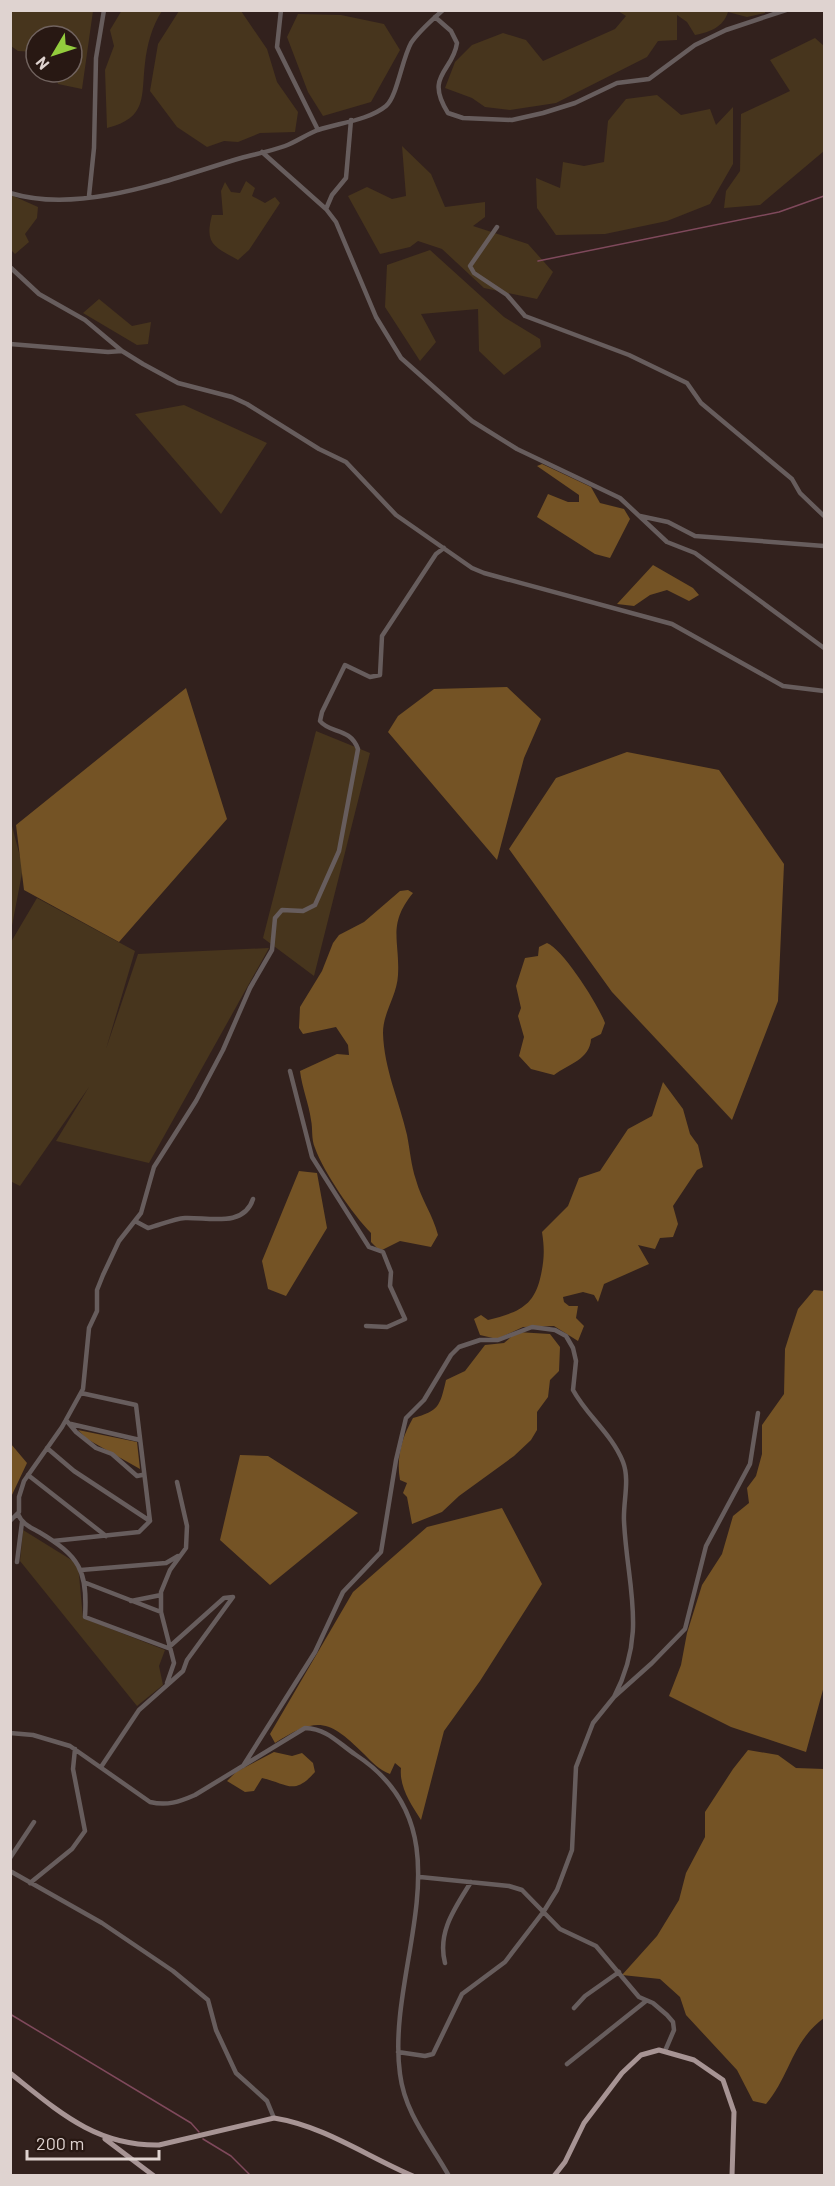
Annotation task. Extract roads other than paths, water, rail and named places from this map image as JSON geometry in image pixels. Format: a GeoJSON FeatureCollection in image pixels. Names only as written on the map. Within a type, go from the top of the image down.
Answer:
{"type":"FeatureCollection","features":[{"type":"Feature","properties":{"kind":"main road"},"geometry":{"type":"LineString","coordinates":[[554,2175],[565,2162],[584,2123],[622,2073],[642,2055],[651,2051],[665,2051],[694,2060],[723,2080],[734,2112],[732,2175]]}},
{"type":"Feature","properties":{"kind":"main road"},"geometry":{"type":"LineString","coordinates":[[10,2073],[75,2123],[104,2138],[154,2175]]}},
{"type":"Feature","properties":{"kind":"main road"},"geometry":{"type":"LineString","coordinates":[[104,2138],[142,2146],[159,2145],[274,2118],[292,2121],[331,2135],[374,2159],[413,2175]]}},
{"type":"Feature","properties":{"kind":"street"},"geometry":{"type":"LineString","coordinates":[[89,196],[94,148],[96,58],[104,10]]}},
{"type":"Feature","properties":{"kind":"street"},"geometry":{"type":"LineString","coordinates":[[281,10],[277,47],[318,130]]}},
{"type":"Feature","properties":{"kind":"street"},"geometry":{"type":"LineString","coordinates":[[10,193],[39,200],[89,196],[178,179],[286,146],[318,130],[351,120],[387,105],[393,97],[400,70],[411,44],[443,10]]}},
{"type":"Feature","properties":{"kind":"street"},"geometry":{"type":"LineString","coordinates":[[435,17],[451,31],[457,43],[454,53],[443,69],[438,89],[448,113],[463,118],[512,120],[575,103],[617,83],[649,79],[695,45],[726,30],[786,10]]}},
{"type":"Feature","properties":{"kind":"street"},"geometry":{"type":"LineString","coordinates":[[326,209],[332,195],[346,178],[351,120]]}},
{"type":"Feature","properties":{"kind":"street"},"geometry":{"type":"LineString","coordinates":[[262,152],[326,209],[336,222],[376,317],[400,358],[472,421],[517,449],[620,498],[667,542],[695,553],[825,648]]}},
{"type":"Feature","properties":{"kind":"street"},"geometry":{"type":"LineString","coordinates":[[497,227],[470,266],[474,273],[507,296],[525,316],[629,355],[687,383],[701,403],[792,479],[800,493],[825,516]]}},
{"type":"Feature","properties":{"kind":"street"},"geometry":{"type":"LineString","coordinates":[[10,267],[39,294],[85,320],[122,351],[178,383],[232,397],[247,404],[319,449],[345,462],[396,514],[484,573],[672,624],[783,686],[825,691]]}},
{"type":"Feature","properties":{"kind":"street"},"geometry":{"type":"LineString","coordinates":[[10,344],[108,352],[122,351]]}},
{"type":"Feature","properties":{"kind":"street"},"geometry":{"type":"LineString","coordinates":[[638,515],[668,522],[695,536],[825,546]]}},
{"type":"Feature","properties":{"kind":"street"},"geometry":{"type":"LineString","coordinates":[[168,1648],[85,1617],[86,1583],[76,1559],[53,1541],[22,1522],[18,1514],[19,1497],[28,1475],[66,1420],[81,1393],[89,1328],[97,1311],[97,1290],[119,1241],[144,1207],[154,1167],[200,1092],[250,988],[272,950],[275,918],[282,910],[303,911],[315,905],[339,851],[358,749],[356,743],[344,732],[320,721],[322,712],[345,665],[370,677],[380,675],[382,636],[436,554],[444,548]]}},
{"type":"Feature","properties":{"kind":"street"},"geometry":{"type":"LineString","coordinates":[[290,1071],[312,1158],[369,1247],[383,1252],[391,1272],[390,1286],[405,1319],[387,1327],[366,1326]]}},
{"type":"Feature","properties":{"kind":"street"},"geometry":{"type":"LineString","coordinates":[[135,1221],[148,1228],[183,1218],[236,1218],[251,1206],[253,1200]]}},
{"type":"Feature","properties":{"kind":"street"},"geometry":{"type":"LineString","coordinates":[[243,1766],[315,1652],[329,1618],[343,1593],[381,1552],[396,1460],[406,1418],[424,1400],[459,1347],[480,1340],[498,1340],[532,1327],[555,1330],[566,1336],[576,1361],[573,1390],[612,1441],[626,1470],[624,1520],[635,1615],[633,1637],[623,1679],[614,1697]]}},
{"type":"Feature","properties":{"kind":"street"},"geometry":{"type":"LineString","coordinates":[[81,1393],[136,1405],[150,1521]]}},
{"type":"Feature","properties":{"kind":"street"},"geometry":{"type":"LineString","coordinates":[[398,2052],[425,2056],[433,2054],[462,1994],[505,1962],[544,1911],[563,1876],[572,1850],[576,1767],[593,1723],[614,1697],[685,1629],[706,1546],[750,1464],[758,1413]]}},
{"type":"Feature","properties":{"kind":"street"},"geometry":{"type":"LineString","coordinates":[[66,1420],[72,1424],[140,1440]]}},
{"type":"Feature","properties":{"kind":"street"},"geometry":{"type":"LineString","coordinates":[[72,1424],[76,1432],[96,1448],[112,1454],[137,1476],[142,1476]]}},
{"type":"Feature","properties":{"kind":"street"},"geometry":{"type":"LineString","coordinates":[[46,1448],[74,1471],[150,1521]]}},
{"type":"Feature","properties":{"kind":"street"},"geometry":{"type":"LineString","coordinates":[[28,1475],[106,1536]]}},
{"type":"Feature","properties":{"kind":"street"},"geometry":{"type":"LineString","coordinates":[[166,1686],[174,1663],[168,1648],[161,1612],[161,1595],[170,1570],[186,1548],[187,1526],[177,1482]]}},
{"type":"Feature","properties":{"kind":"street"},"geometry":{"type":"LineString","coordinates":[[10,1521],[18,1514]]}},
{"type":"Feature","properties":{"kind":"street"},"geometry":{"type":"LineString","coordinates":[[53,1541],[139,1532],[150,1521]]}},
{"type":"Feature","properties":{"kind":"street"},"geometry":{"type":"LineString","coordinates":[[17,1562],[22,1522]]}},
{"type":"Feature","properties":{"kind":"street"},"geometry":{"type":"LineString","coordinates":[[81,1570],[166,1563],[181,1554]]}},
{"type":"Feature","properties":{"kind":"street"},"geometry":{"type":"LineString","coordinates":[[86,1583],[161,1612]]}},
{"type":"Feature","properties":{"kind":"street"},"geometry":{"type":"LineString","coordinates":[[131,1601],[161,1595]]}},
{"type":"Feature","properties":{"kind":"street"},"geometry":{"type":"LineString","coordinates":[[101,1767],[139,1710],[183,1671],[187,1660],[233,1597],[224,1598],[168,1648]]}},
{"type":"Feature","properties":{"kind":"street"},"geometry":{"type":"LineString","coordinates":[[10,1734],[43,1738],[75,1749],[150,1802],[161,1804],[182,1801],[302,1729],[325,1731],[376,1769],[396,1790],[417,1844],[420,1877],[404,2001],[398,2027],[398,2052],[404,2096],[426,2141],[449,2175]]}},
{"type":"Feature","properties":{"kind":"street"},"geometry":{"type":"LineString","coordinates":[[30,1883],[72,1849],[85,1831],[73,1769],[75,1749]]}},
{"type":"Feature","properties":{"kind":"street"},"geometry":{"type":"LineString","coordinates":[[10,1858],[34,1822]]}},
{"type":"Feature","properties":{"kind":"street"},"geometry":{"type":"LineString","coordinates":[[10,1871],[102,1923],[173,1971],[195,1992],[208,2000],[216,2030],[236,2073],[267,2101],[274,2118]]}},
{"type":"Feature","properties":{"kind":"street"},"geometry":{"type":"LineString","coordinates":[[420,1877],[518,1888],[561,1929],[596,1946],[639,1997],[661,2009],[673,2022],[672,2038],[665,2051]]}},
{"type":"Feature","properties":{"kind":"street"},"geometry":{"type":"LineString","coordinates":[[445,1963],[441,1950],[449,1918],[471,1882]]}},
{"type":"Feature","properties":{"kind":"street"},"geometry":{"type":"LineString","coordinates":[[574,2008],[585,1996],[619,1972]]}},
{"type":"Feature","properties":{"kind":"street"},"geometry":{"type":"LineString","coordinates":[[567,2064],[646,2001]]}},
{"type":"Feature","properties":{"kind":"waterway"},"geometry":{"type":"LineString","coordinates":[[538,261],[779,212],[824,196]]}},
{"type":"Feature","properties":{"kind":"waterway"},"geometry":{"type":"LineString","coordinates":[[10,2014],[191,2123],[199,2132]]}},
{"type":"Feature","properties":{"kind":"waterway"},"geometry":{"type":"LineString","coordinates":[[203,2139],[231,2156],[251,2176]]}}]}
